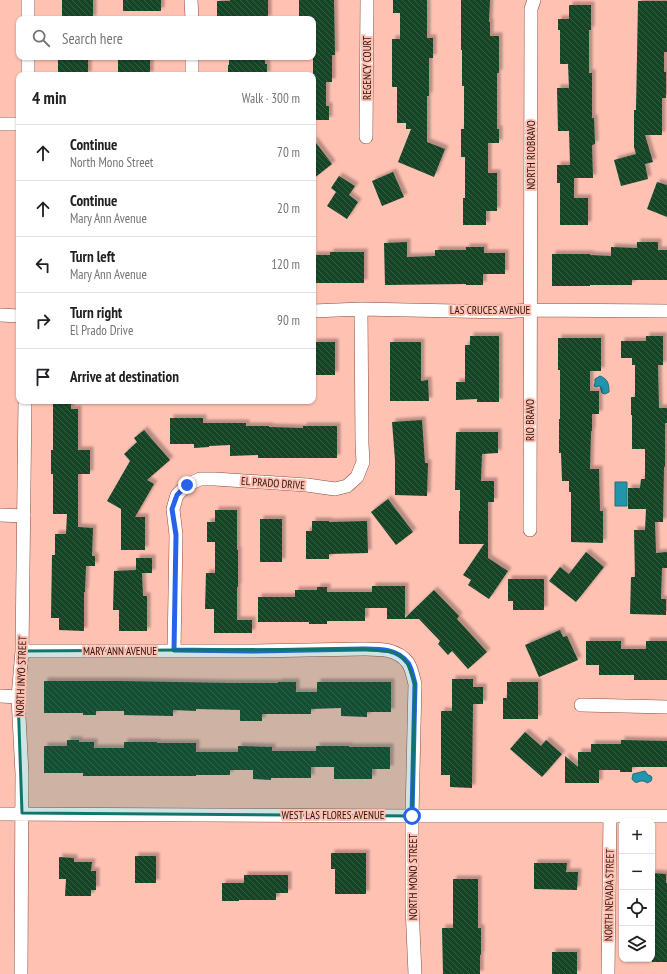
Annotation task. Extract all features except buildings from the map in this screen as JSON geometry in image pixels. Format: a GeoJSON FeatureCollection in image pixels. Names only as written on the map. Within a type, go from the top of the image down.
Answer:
{"type":"FeatureCollection","features":[{"type":"Feature","properties":{"kind":"street"},"geometry":{"type":"LineString","coordinates":[[28,0],[28,16]]}},
{"type":"Feature","properties":{"kind":"street"},"geometry":{"type":"LineString","coordinates":[[192,0],[192,16]]}},
{"type":"Feature","properties":{"kind":"street","name":"REGENCY COURT"},"geometry":{"type":"LineString","coordinates":[[366,137],[367,0]]}},
{"type":"Feature","properties":{"kind":"street","name":"NORTH RIOBRAVO"},"geometry":{"type":"LineString","coordinates":[[530,310],[531,9],[534,0]]}},
{"type":"Feature","properties":{"kind":"street"},"geometry":{"type":"LineString","coordinates":[[28,60],[28,72]]}},
{"type":"Feature","properties":{"kind":"street"},"geometry":{"type":"LineString","coordinates":[[192,60],[192,72]]}},
{"type":"Feature","properties":{"kind":"street"},"geometry":{"type":"LineString","coordinates":[[0,124],[16,124]]}},
{"type":"Feature","properties":{"kind":"street","name":"LAS CRUCES AVENUE"},"geometry":{"type":"LineString","coordinates":[[316,311],[361,309],[503,312],[530,310],[667,311]]}},
{"type":"Feature","properties":{"kind":"street","name":"EL PRADO DRIVE"},"geometry":{"type":"LineString","coordinates":[[174,650],[176,535],[172,509],[177,495],[187,485],[200,479],[215,479],[335,489],[347,486],[356,477],[363,462],[361,309]]}},
{"type":"Feature","properties":{"kind":"street","name":"RIO BRAVO"},"geometry":{"type":"LineString","coordinates":[[530,310],[530,530]]}},
{"type":"Feature","properties":{"kind":"street"},"geometry":{"type":"LineString","coordinates":[[0,315],[16,316]]}},
{"type":"Feature","properties":{"kind":"street","name":"NORTH INYO STREET"},"geometry":{"type":"LineString","coordinates":[[21,974],[22,774],[18,697],[22,650],[25,404]]}},
{"type":"Feature","properties":{"kind":"street"},"geometry":{"type":"LineString","coordinates":[[0,515],[24,516]]}},
{"type":"Feature","properties":{"kind":"street","name":"MARY ANN AVENUE"},"geometry":{"type":"LineString","coordinates":[[22,650],[251,651],[378,649],[394,652],[401,656],[408,664],[415,684]]}},
{"type":"Feature","properties":{"kind":"street","name":"NORTH MONO STREET"},"geometry":{"type":"LineString","coordinates":[[414,974],[412,816],[415,684]]}},
{"type":"Feature","properties":{"kind":"street"},"geometry":{"type":"LineString","coordinates":[[0,696],[18,697]]}},
{"type":"Feature","properties":{"kind":"street"},"geometry":{"type":"LineString","coordinates":[[582,705],[667,707]]}},
{"type":"Feature","properties":{"kind":"street","name":"WEST LAS FLORES AVENUE"},"geometry":{"type":"LineString","coordinates":[[0,814],[667,816]]}},
{"type":"Feature","properties":{"kind":"street","name":"NORTH NEVADA STREET"},"geometry":{"type":"LineString","coordinates":[[608,974],[610,816]]}},
{"type":"Feature","properties":{"kind":"highlighted area"},"geometry":{"type":"Polygon","coordinates":[[[362,649],[394,652],[401,656],[408,664],[415,684],[412,816],[22,813],[18,697],[22,651],[362,649]]]}},
{"type":"Feature","properties":{"kind":"water"},"geometry":{"type":"Polygon","coordinates":[[[600,376],[606,380],[608,384],[609,392],[605,394],[602,393],[600,386],[594,386],[595,379],[600,376]]]}},
{"type":"Feature","properties":{"kind":"water"},"geometry":{"type":"Polygon","coordinates":[[[615,482],[627,482],[627,506],[615,506],[615,482]]]}},
{"type":"Feature","properties":{"kind":"water"},"geometry":{"type":"Polygon","coordinates":[[[645,771],[651,776],[651,781],[647,783],[643,781],[636,782],[632,779],[633,774],[645,771]]]}},
{"type":"Feature","properties":{"kind":"route"},"geometry":{"type":"LineString","coordinates":[[187,485],[177,495],[172,509],[176,535],[174,650],[251,651],[378,649],[394,652],[401,656],[408,664],[412,672],[415,684],[412,816]]}}]}
